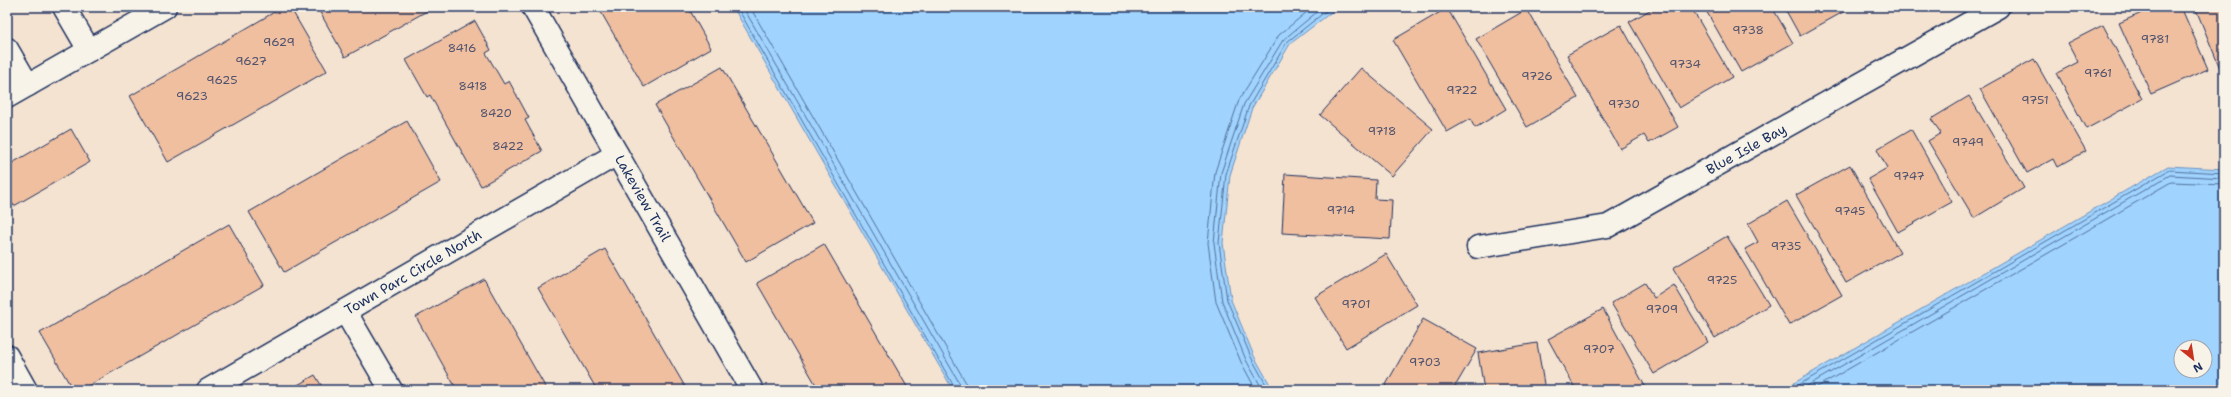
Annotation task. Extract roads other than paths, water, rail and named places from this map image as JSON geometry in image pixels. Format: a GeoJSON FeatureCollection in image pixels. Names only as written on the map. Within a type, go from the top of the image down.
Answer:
{"type":"FeatureCollection","features":[{"type":"Feature","properties":{"kind":"street"},"geometry":{"type":"LineString","coordinates":[[64,7],[89,50]]}},
{"type":"Feature","properties":{"kind":"street"},"geometry":{"type":"LineString","coordinates":[[7,97],[165,7]]}},
{"type":"Feature","properties":{"kind":"street","name":"Lakeview Trail"},"geometry":{"type":"LineString","coordinates":[[533,7],[752,390]]}},
{"type":"Feature","properties":{"kind":"street","name":"Blue Isle Bay"},"geometry":{"type":"LineString","coordinates":[[1478,247],[1608,226],[1998,7]]}},
{"type":"Feature","properties":{"kind":"street"},"geometry":{"type":"LineString","coordinates":[[7,49],[28,85]]}},
{"type":"Feature","properties":{"kind":"street","name":"Town Parc Circle North"},"geometry":{"type":"LineString","coordinates":[[208,390],[617,154]]}},
{"type":"Feature","properties":{"kind":"street"},"geometry":{"type":"LineString","coordinates":[[345,311],[391,390]]}},
{"type":"Feature","properties":{"kind":"street"},"geometry":{"type":"LineString","coordinates":[[7,356],[26,390]]}},
{"type":"Feature","properties":{"kind":"water"},"geometry":{"type":"Polygon","coordinates":[[[733,7],[1338,7],[1290,44],[1252,108],[1230,175],[1223,243],[1231,300],[1254,356],[1273,390],[953,390],[733,7]]]}},
{"type":"Feature","properties":{"kind":"water"},"geometry":{"type":"Polygon","coordinates":[[[2168,166],[2224,169],[2224,390],[1782,390],[2168,166]]]}}]}
